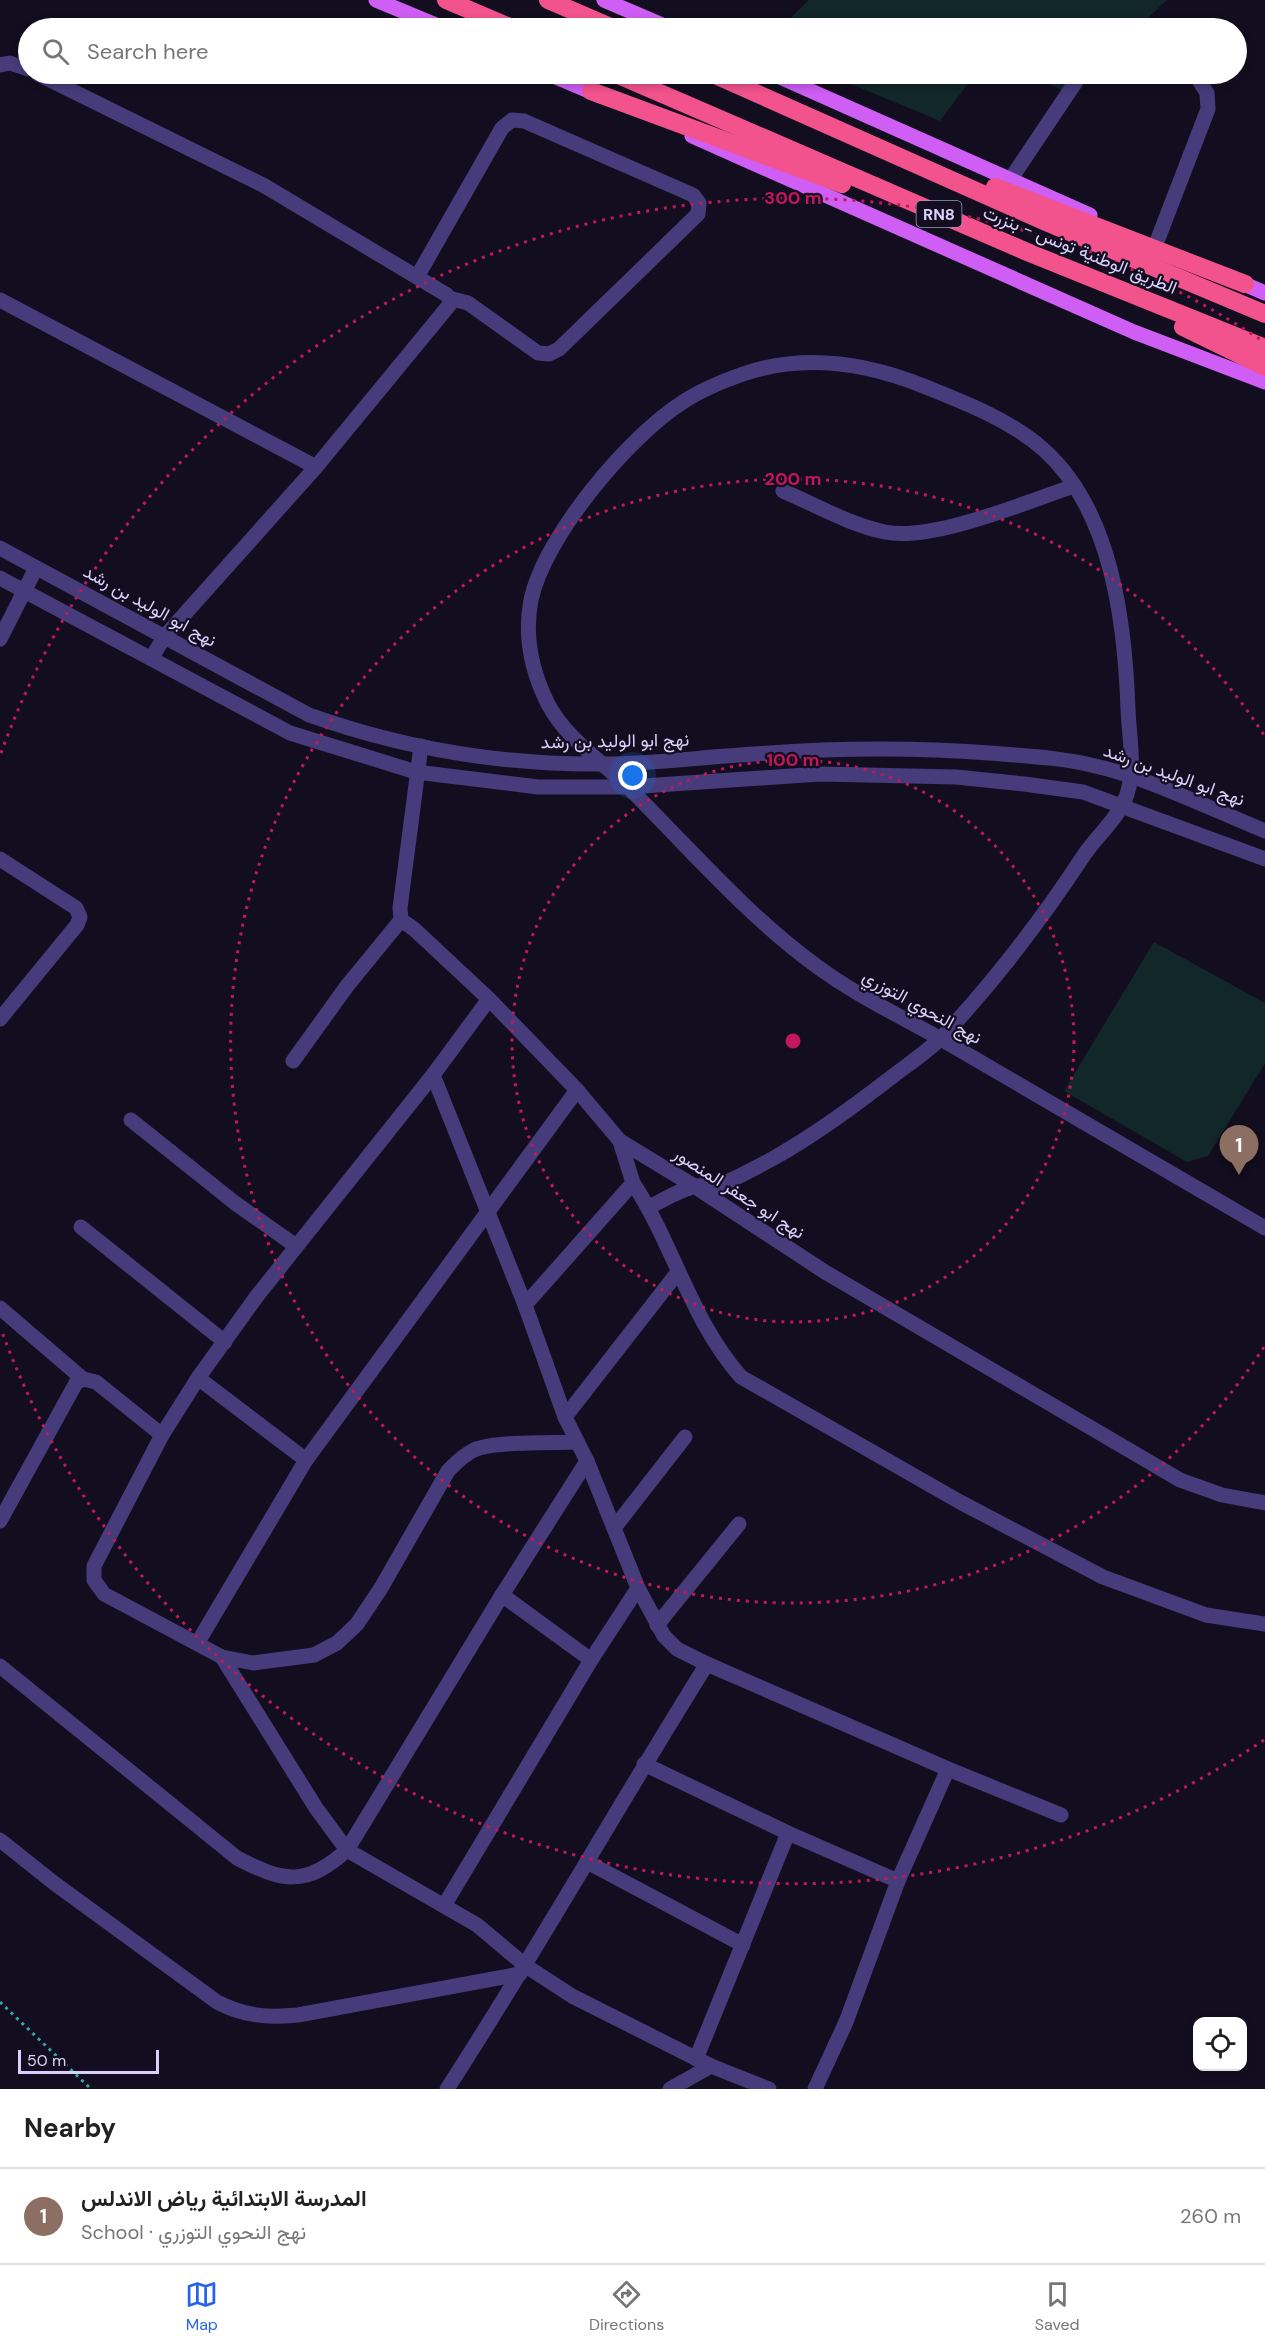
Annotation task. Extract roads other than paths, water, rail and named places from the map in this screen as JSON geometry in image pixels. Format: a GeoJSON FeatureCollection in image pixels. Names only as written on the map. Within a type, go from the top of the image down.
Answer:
{"type":"FeatureCollection","features":[{"type":"Feature","properties":{"kind":"highway"},"geometry":{"type":"LineString","coordinates":[[446,0],[488,18]]}},
{"type":"Feature","properties":{"kind":"highway"},"geometry":{"type":"LineString","coordinates":[[548,0],[590,18]]}},
{"type":"Feature","properties":{"kind":"highway"},"geometry":{"type":"LineString","coordinates":[[556,0],[593,18]]}},
{"type":"Feature","properties":{"kind":"highway","name":"الطريق الوطنية تونس - بنزرت"},"geometry":{"type":"LineString","coordinates":[[639,84],[1032,254],[1265,348]]}},
{"type":"Feature","properties":{"kind":"highway","name":"الطريق الوطنية تونس - بنزرت"},"geometry":{"type":"LineString","coordinates":[[736,84],[1046,222],[1265,314]]}},
{"type":"Feature","properties":{"kind":"highway","name":"RN8"},"geometry":{"type":"LineString","coordinates":[[591,91],[1032,254]]}},
{"type":"Feature","properties":{"kind":"highway","name":"RN8"},"geometry":{"type":"LineString","coordinates":[[776,102],[1245,284]]}},
{"type":"Feature","properties":{"kind":"highway"},"geometry":{"type":"LineString","coordinates":[[1050,261],[1265,367]]}},
{"type":"Feature","properties":{"kind":"main road"},"geometry":{"type":"LineString","coordinates":[[376,0],[419,18]]}},
{"type":"Feature","properties":{"kind":"main road"},"geometry":{"type":"LineString","coordinates":[[604,0],[646,18]]}},
{"type":"Feature","properties":{"kind":"main road"},"geometry":{"type":"LineString","coordinates":[[574,84],[1134,332],[1265,382]]}},
{"type":"Feature","properties":{"kind":"main road"},"geometry":{"type":"LineString","coordinates":[[794,84],[1265,293]]}},
{"type":"Feature","properties":{"kind":"street"},"geometry":{"type":"LineString","coordinates":[[0,65],[10,63],[18,66]]}},
{"type":"Feature","properties":{"kind":"street"},"geometry":{"type":"LineString","coordinates":[[58,84],[263,185],[449,298],[468,303],[538,353],[549,354],[559,349],[698,214],[699,203],[693,195],[524,121],[512,120],[501,128],[417,277]]}},
{"type":"Feature","properties":{"kind":"street"},"geometry":{"type":"LineString","coordinates":[[1010,180],[1074,84]]}},
{"type":"Feature","properties":{"kind":"street"},"geometry":{"type":"LineString","coordinates":[[1156,244],[1208,109],[1207,93],[1201,84]]}},
{"type":"Feature","properties":{"kind":"street"},"geometry":{"type":"LineString","coordinates":[[152,657],[165,636],[316,467],[447,310],[449,298]]}},
{"type":"Feature","properties":{"kind":"street"},"geometry":{"type":"LineString","coordinates":[[0,300],[316,467]]}},
{"type":"Feature","properties":{"kind":"street","name":"نهج النحوي التوزري"},"geometry":{"type":"LineString","coordinates":[[1123,805],[1131,777],[1127,671],[1118,598],[1100,539],[1074,486],[1046,451],[1020,430],[972,406],[896,375],[844,363],[796,362],[749,372],[710,387],[678,404],[640,437],[579,509],[555,542],[531,598],[528,628],[531,655],[538,680],[550,707],[565,730],[628,787],[728,889],[806,959],[840,984],[941,1039],[1265,1228]]}},
{"type":"Feature","properties":{"kind":"street"},"geometry":{"type":"LineString","coordinates":[[783,491],[862,526],[886,533],[910,535],[938,530],[1074,486]]}},
{"type":"Feature","properties":{"kind":"street","name":"نهج ابو الوليد بن رشد"},"geometry":{"type":"LineString","coordinates":[[0,548],[309,715],[339,726],[421,746],[500,759],[603,764],[817,750],[899,748],[1036,756],[1092,765],[1131,777],[1265,831]]}},
{"type":"Feature","properties":{"kind":"street"},"geometry":{"type":"LineString","coordinates":[[0,639],[36,568]]}},
{"type":"Feature","properties":{"kind":"street"},"geometry":{"type":"LineString","coordinates":[[0,578],[152,657],[290,733],[416,772],[538,786],[628,787],[796,775],[904,775],[1024,784],[1083,792],[1265,859]]}},
{"type":"Feature","properties":{"kind":"street"},"geometry":{"type":"LineString","coordinates":[[293,1061],[347,987],[401,920],[416,772],[421,746]]}},
{"type":"Feature","properties":{"kind":"street"},"geometry":{"type":"LineString","coordinates":[[649,1207],[694,1186],[712,1187],[725,1183],[771,1159],[837,1119],[941,1039],[1052,905],[1093,843],[1123,805]]}},
{"type":"Feature","properties":{"kind":"street"},"geometry":{"type":"LineString","coordinates":[[0,859],[76,908],[80,916],[77,925],[0,1019]]}},
{"type":"Feature","properties":{"kind":"street","name":"نهج ابو جعفر المنصور"},"geometry":{"type":"LineString","coordinates":[[401,920],[414,929],[489,999],[577,1090],[620,1141],[694,1186],[825,1272],[1180,1480],[1222,1495],[1265,1503]]}},
{"type":"Feature","properties":{"kind":"street"},"geometry":{"type":"LineString","coordinates":[[489,999],[433,1075],[296,1246],[198,1378],[162,1435],[94,1566],[94,1580],[104,1594],[198,1642],[222,1657],[253,1663],[314,1655],[337,1643],[357,1624],[381,1588],[448,1471],[460,1458],[476,1449],[497,1445],[577,1442]]}},
{"type":"Feature","properties":{"kind":"street"},"geometry":{"type":"LineString","coordinates":[[433,1075],[486,1214],[525,1305],[565,1417],[587,1461],[638,1588],[657,1625],[677,1649],[948,1769],[1061,1815]]}},
{"type":"Feature","properties":{"kind":"street"},"geometry":{"type":"LineString","coordinates":[[198,1642],[306,1460],[577,1090]]}},
{"type":"Feature","properties":{"kind":"street"},"geometry":{"type":"LineString","coordinates":[[131,1120],[235,1203],[296,1246]]}},
{"type":"Feature","properties":{"kind":"street"},"geometry":{"type":"LineString","coordinates":[[620,1141],[633,1183],[649,1207],[678,1272],[722,1353],[741,1377],[960,1502],[1103,1576],[1206,1615],[1265,1624]]}},
{"type":"Feature","properties":{"kind":"street"},"geometry":{"type":"LineString","coordinates":[[525,1305],[633,1183]]}},
{"type":"Feature","properties":{"kind":"street"},"geometry":{"type":"LineString","coordinates":[[81,1227],[225,1342]]}},
{"type":"Feature","properties":{"kind":"street"},"geometry":{"type":"LineString","coordinates":[[565,1417],[678,1272]]}},
{"type":"Feature","properties":{"kind":"street"},"geometry":{"type":"LineString","coordinates":[[0,1308],[83,1379],[96,1383],[162,1435]]}},
{"type":"Feature","properties":{"kind":"street"},"geometry":{"type":"LineString","coordinates":[[198,1378],[306,1460]]}},
{"type":"Feature","properties":{"kind":"street"},"geometry":{"type":"LineString","coordinates":[[0,1521],[68,1394],[76,1383],[83,1379]]}},
{"type":"Feature","properties":{"kind":"street"},"geometry":{"type":"LineString","coordinates":[[614,1528],[685,1437]]}},
{"type":"Feature","properties":{"kind":"street"},"geometry":{"type":"LineString","coordinates":[[0,1666],[237,1858],[270,1875],[290,1877],[323,1870],[347,1850],[501,1595],[587,1461]]}},
{"type":"Feature","properties":{"kind":"street"},"geometry":{"type":"LineString","coordinates":[[657,1625],[739,1524]]}},
{"type":"Feature","properties":{"kind":"street"},"geometry":{"type":"LineString","coordinates":[[445,1904],[591,1659],[638,1588]]}},
{"type":"Feature","properties":{"kind":"street"},"geometry":{"type":"LineString","coordinates":[[501,1595],[591,1659]]}},
{"type":"Feature","properties":{"kind":"street"},"geometry":{"type":"LineString","coordinates":[[222,1657],[316,1809],[347,1850],[445,1904],[477,1925],[523,1970],[696,2059],[769,2089]]}},
{"type":"Feature","properties":{"kind":"street"},"geometry":{"type":"LineString","coordinates":[[447,2089],[589,1863],[644,1764],[707,1664]]}},
{"type":"Feature","properties":{"kind":"street"},"geometry":{"type":"LineString","coordinates":[[644,1764],[788,1833],[897,1881]]}},
{"type":"Feature","properties":{"kind":"street"},"geometry":{"type":"LineString","coordinates":[[815,2089],[846,2022],[897,1881],[948,1769]]}},
{"type":"Feature","properties":{"kind":"street"},"geometry":{"type":"LineString","coordinates":[[696,2059],[788,1833]]}},
{"type":"Feature","properties":{"kind":"street"},"geometry":{"type":"LineString","coordinates":[[0,1840],[102,1918],[237,2013],[270,2018],[298,2015],[523,1970]]}},
{"type":"Feature","properties":{"kind":"street"},"geometry":{"type":"LineString","coordinates":[[589,1863],[743,1945]]}},
{"type":"Feature","properties":{"kind":"street"},"geometry":{"type":"LineString","coordinates":[[670,2089],[711,2066]]}},
{"type":"Feature","properties":{"kind":"place","name":"المدرسة الابتدائية رياض الاندلس"},"geometry":{"type":"Point","coordinates":[1239,1175]}}]}
